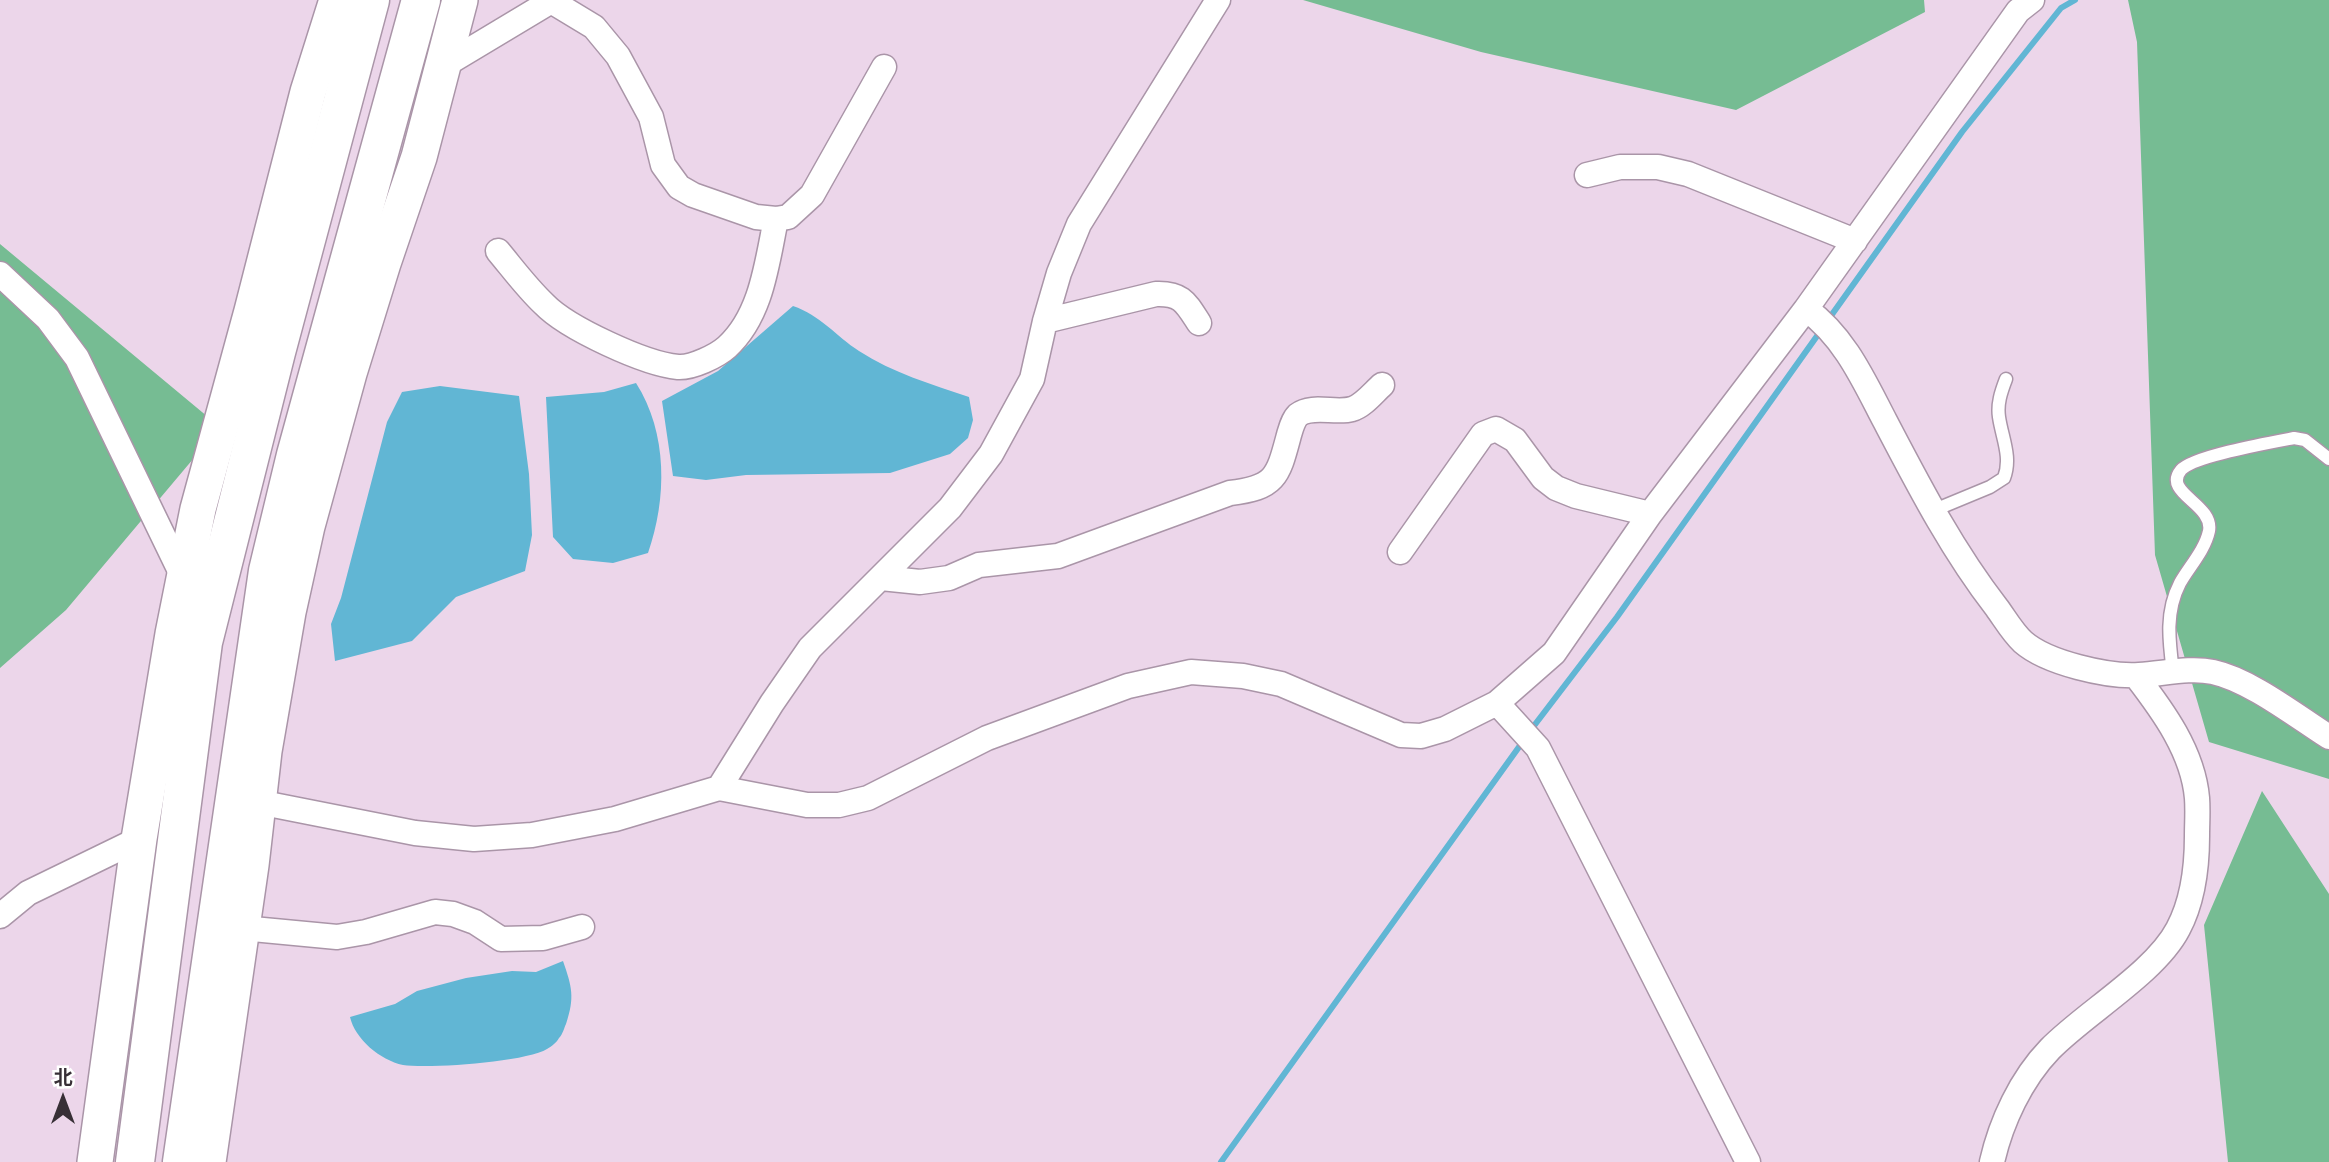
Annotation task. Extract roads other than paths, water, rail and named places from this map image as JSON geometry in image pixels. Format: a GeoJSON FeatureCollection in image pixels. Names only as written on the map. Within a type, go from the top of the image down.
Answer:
{"type":"FeatureCollection","features":[{"type":"Feature","properties":{"kind":"highway"},"geometry":{"type":"LineString","coordinates":[[135,1162],[203,642],[276,352],[370,0]]}},
{"type":"Feature","properties":{"kind":"highway"},"geometry":{"type":"LineString","coordinates":[[182,1162],[268,571],[296,455],[421,0]]}},
{"type":"Feature","properties":{"kind":"street"},"geometry":{"type":"LineString","coordinates":[[95,1162],[139,839],[198,509],[308,92],[337,0]]}},
{"type":"Feature","properties":{"kind":"street"},"geometry":{"type":"LineString","coordinates":[[208,1162],[264,751],[288,612],[307,526],[349,373],[419,157],[460,0]]}},
{"type":"Feature","properties":{"kind":"street"},"geometry":{"type":"LineString","coordinates":[[719,788],[810,648],[950,508],[991,454],[1032,379],[1059,273],[1079,224],[1218,0]]}},
{"type":"Feature","properties":{"kind":"street"},"geometry":{"type":"LineString","coordinates":[[258,802],[415,833],[474,839],[533,835],[615,819],[719,788],[807,805],[839,805],[868,798],[987,738],[1128,686],[1191,672],[1243,676],[1281,684],[1401,735],[1421,736],[1505,711],[1554,653],[1650,514],[1811,313],[1855,241],[2018,11],[2032,0]]}},
{"type":"Feature","properties":{"kind":"street"},"geometry":{"type":"LineString","coordinates":[[443,66],[552,1],[594,27],[618,56],[651,117],[663,165],[679,187],[693,195],[756,217],[776,219],[788,217],[812,195],[884,67]]}},
{"type":"Feature","properties":{"kind":"street"},"geometry":{"type":"LineString","coordinates":[[1587,175],[1620,167],[1658,167],[1688,174],[1855,241]]}},
{"type":"Feature","properties":{"kind":"street"},"geometry":{"type":"LineString","coordinates":[[498,251],[545,306],[589,336],[657,362],[681,367],[704,360],[727,347],[744,325],[761,291],[776,219]]}},
{"type":"Feature","properties":{"kind":"street"},"geometry":{"type":"LineString","coordinates":[[0,274],[48,319],[78,358],[184,579]]}},
{"type":"Feature","properties":{"kind":"street"},"geometry":{"type":"LineString","coordinates":[[1045,321],[1169,293],[1180,298],[1199,323]]}},
{"type":"Feature","properties":{"kind":"street"},"geometry":{"type":"LineString","coordinates":[[1811,313],[1838,338],[1863,378],[1931,511],[1974,578],[2023,642],[2053,659],[2105,672],[2136,676],[2210,671],[2227,676],[2250,687],[2329,737]]}},
{"type":"Feature","properties":{"kind":"street"},"geometry":{"type":"LineString","coordinates":[[881,578],[920,582],[949,578],[979,565],[1058,556],[1230,493],[1252,491],[1273,480],[1297,416],[1305,412],[1353,409],[1382,385]]}},
{"type":"Feature","properties":{"kind":"street"},"geometry":{"type":"LineString","coordinates":[[1400,552],[1483,434],[1496,429],[1515,440],[1544,478],[1556,488],[1576,496],[1650,514]]}},
{"type":"Feature","properties":{"kind":"street"},"geometry":{"type":"LineString","coordinates":[[1992,1162],[2008,1115],[2026,1077],[2050,1049],[2152,961],[2177,931],[2188,904],[2197,858],[2197,797],[2188,763],[2175,731],[2136,676]]}},
{"type":"Feature","properties":{"kind":"street"},"geometry":{"type":"LineString","coordinates":[[1505,711],[1538,748],[1748,1162]]}},
{"type":"Feature","properties":{"kind":"street"},"geometry":{"type":"LineString","coordinates":[[0,916],[27,893],[139,839]]}},
{"type":"Feature","properties":{"kind":"street"},"geometry":{"type":"LineString","coordinates":[[242,928],[337,937],[366,932],[435,912],[453,914],[475,922],[500,939],[542,938],[582,927]]}},
{"type":"Feature","properties":{"kind":"lane"},"geometry":{"type":"LineString","coordinates":[[1931,511],[1990,487],[2004,478],[2008,460],[1999,415],[1999,401],[2006,379]]}},
{"type":"Feature","properties":{"kind":"lane"},"geometry":{"type":"LineString","coordinates":[[2173,672],[2168,632],[2169,615],[2179,585],[2209,530],[2209,519],[2177,484],[2177,476],[2183,467],[2202,459],[2294,438],[2305,440],[2329,459]]}},
{"type":"Feature","properties":{"kind":"water"},"geometry":{"type":"Polygon","coordinates":[[[793,306],[820,320],[859,351],[885,366],[969,397],[973,420],[968,438],[950,454],[890,473],[746,475],[706,480],[673,476],[662,401],[718,371],[793,306]]]}},
{"type":"Feature","properties":{"kind":"water"},"geometry":{"type":"Polygon","coordinates":[[[636,383],[654,423],[661,466],[659,511],[648,553],[613,563],[573,559],[553,537],[546,397],[604,392],[636,383]]]}},
{"type":"Feature","properties":{"kind":"water"},"geometry":{"type":"Polygon","coordinates":[[[440,386],[519,396],[529,474],[532,535],[525,571],[456,597],[412,641],[335,661],[331,624],[341,598],[387,422],[402,392],[440,386]]]}},
{"type":"Feature","properties":{"kind":"water"},"geometry":{"type":"Polygon","coordinates":[[[563,961],[571,992],[569,1015],[557,1041],[536,1054],[476,1063],[403,1065],[377,1053],[363,1041],[350,1017],[395,1004],[417,991],[466,978],[512,971],[536,972],[563,961]]]}},
{"type":"Feature","properties":{"kind":"waterway"},"geometry":{"type":"LineString","coordinates":[[1828,320],[1962,132],[2061,8],[2075,0]]}},
{"type":"Feature","properties":{"kind":"waterway"},"geometry":{"type":"LineString","coordinates":[[1530,731],[1617,617],[1822,329]]}},
{"type":"Feature","properties":{"kind":"waterway"},"geometry":{"type":"LineString","coordinates":[[1221,1162],[1524,740]]}}]}
